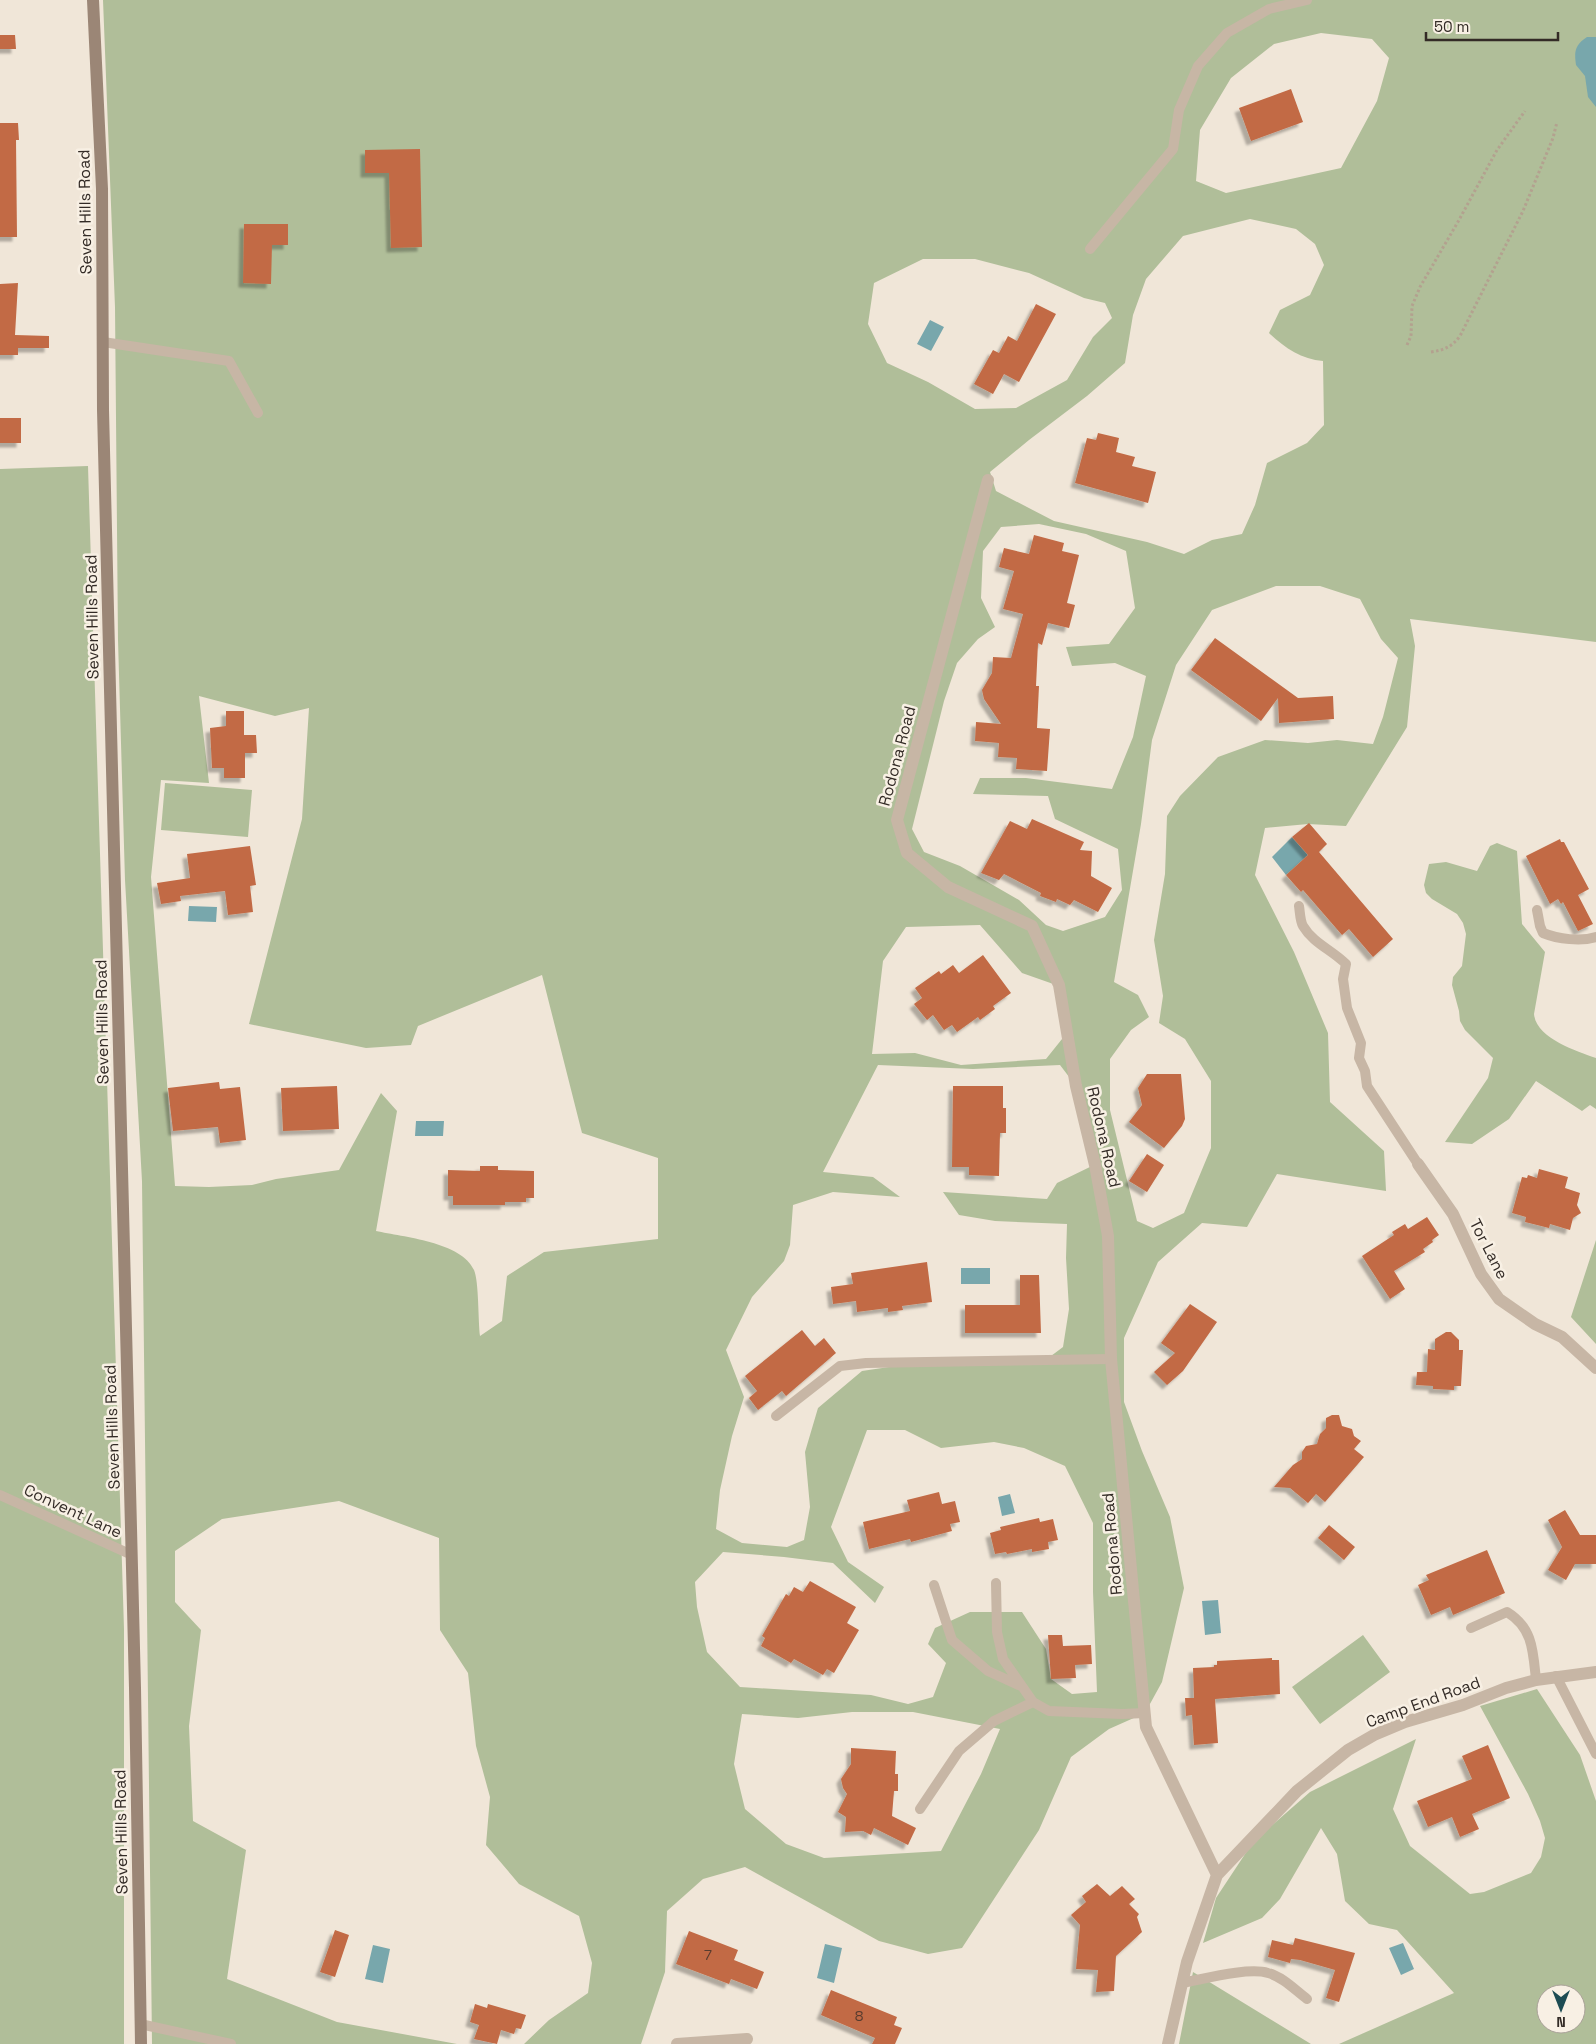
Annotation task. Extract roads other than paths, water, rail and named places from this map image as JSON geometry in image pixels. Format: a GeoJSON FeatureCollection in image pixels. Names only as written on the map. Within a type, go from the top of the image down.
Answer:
{"type":"FeatureCollection","features":[{"type":"Feature","properties":{"kind":"main road","name":"Seven Hills Road"},"geometry":{"type":"LineString","coordinates":[[93,0],[102,189],[103,342],[132,1555],[140,2044]]}},
{"type":"Feature","properties":{"kind":"street","name":"Rodona Road"},"geometry":{"type":"LineString","coordinates":[[988,480],[897,820],[906,853],[948,887],[1032,926],[1059,985],[1074,1077],[1095,1165],[1108,1236],[1111,1359],[1146,1727],[1217,1875]]}},
{"type":"Feature","properties":{"kind":"street","name":"Tor Lane"},"geometry":{"type":"LineString","coordinates":[[1418,1164],[1453,1214],[1481,1274],[1499,1299],[1535,1324],[1562,1337],[1596,1368]]}},
{"type":"Feature","properties":{"kind":"street","name":"Camp End Road"},"geometry":{"type":"LineString","coordinates":[[1168,2044],[1187,1962],[1217,1875],[1297,1791],[1348,1750],[1374,1735],[1405,1722],[1463,1705],[1506,1688],[1536,1680],[1596,1672]]}},
{"type":"Feature","properties":{"kind":"street"},"geometry":{"type":"LineString","coordinates":[[677,2044],[747,2039]]}},
{"type":"Feature","properties":{"kind":"lane"},"geometry":{"type":"LineString","coordinates":[[1090,249],[1173,149],[1179,110],[1198,66],[1227,33],[1269,9],[1307,0]]}},
{"type":"Feature","properties":{"kind":"lane"},"geometry":{"type":"LineString","coordinates":[[103,342],[228,361],[258,413]]}},
{"type":"Feature","properties":{"kind":"lane"},"geometry":{"type":"LineString","coordinates":[[1300,906],[1303,925],[1319,943],[1335,953],[1346,964],[1343,979],[1347,1008],[1361,1043],[1359,1058],[1365,1070],[1367,1086],[1418,1164]]}},
{"type":"Feature","properties":{"kind":"lane"},"geometry":{"type":"LineString","coordinates":[[1538,910],[1543,933],[1562,938],[1584,939],[1596,936]]}},
{"type":"Feature","properties":{"kind":"lane"},"geometry":{"type":"LineString","coordinates":[[776,1416],[840,1366],[1111,1359]]}},
{"type":"Feature","properties":{"kind":"lane","name":"Convent Lane"},"geometry":{"type":"LineString","coordinates":[[0,1495],[132,1555]]}},
{"type":"Feature","properties":{"kind":"lane"},"geometry":{"type":"LineString","coordinates":[[996,1583],[997,1632],[1003,1659],[1033,1702],[1049,1710],[1122,1714],[1145,1713]]}},
{"type":"Feature","properties":{"kind":"lane"},"geometry":{"type":"LineString","coordinates":[[934,1584],[952,1640],[988,1670],[1022,1686]]}},
{"type":"Feature","properties":{"kind":"lane"},"geometry":{"type":"LineString","coordinates":[[1472,1628],[1506,1612],[1518,1619],[1528,1632],[1536,1680]]}},
{"type":"Feature","properties":{"kind":"lane"},"geometry":{"type":"LineString","coordinates":[[1556,1676],[1596,1754]]}},
{"type":"Feature","properties":{"kind":"lane"},"geometry":{"type":"LineString","coordinates":[[920,1809],[959,1752],[994,1721],[1033,1702]]}},
{"type":"Feature","properties":{"kind":"lane"},"geometry":{"type":"LineString","coordinates":[[1182,1984],[1239,1973],[1267,1973],[1281,1979],[1307,1999]]}},
{"type":"Feature","properties":{"kind":"lane"},"geometry":{"type":"LineString","coordinates":[[140,2024],[231,2044]]}},
{"type":"Feature","properties":{"kind":"water"},"geometry":{"type":"Polygon","coordinates":[[[1587,37],[1596,37],[1596,107],[1588,97],[1585,76],[1576,65],[1576,49],[1587,37]]]}},
{"type":"Feature","properties":{"kind":"water"},"geometry":{"type":"Polygon","coordinates":[[[930,320],[944,327],[931,351],[917,344],[930,320]]]}},
{"type":"Feature","properties":{"kind":"water"},"geometry":{"type":"Polygon","coordinates":[[[1292,837],[1308,855],[1286,875],[1272,857],[1292,837]]]}},
{"type":"Feature","properties":{"kind":"water"},"geometry":{"type":"Polygon","coordinates":[[[189,906],[217,907],[216,922],[188,921],[189,906]]]}},
{"type":"Feature","properties":{"kind":"water"},"geometry":{"type":"Polygon","coordinates":[[[416,1121],[444,1121],[443,1136],[415,1136],[416,1121]]]}},
{"type":"Feature","properties":{"kind":"water"},"geometry":{"type":"Polygon","coordinates":[[[961,1268],[990,1268],[990,1284],[961,1284],[961,1268]]]}},
{"type":"Feature","properties":{"kind":"water"},"geometry":{"type":"Polygon","coordinates":[[[1010,1494],[1015,1513],[1002,1516],[998,1497],[1010,1494]]]}},
{"type":"Feature","properties":{"kind":"water"},"geometry":{"type":"Polygon","coordinates":[[[1218,1600],[1221,1633],[1205,1635],[1202,1601],[1218,1600]]]}},
{"type":"Feature","properties":{"kind":"water"},"geometry":{"type":"Polygon","coordinates":[[[1403,1943],[1414,1969],[1401,1975],[1389,1948],[1403,1943]]]}},
{"type":"Feature","properties":{"kind":"water"},"geometry":{"type":"Polygon","coordinates":[[[825,1944],[842,1948],[834,1983],[817,1978],[825,1944]]]}},
{"type":"Feature","properties":{"kind":"water"},"geometry":{"type":"Polygon","coordinates":[[[373,1945],[390,1949],[383,1983],[365,1979],[373,1945]]]}}]}
